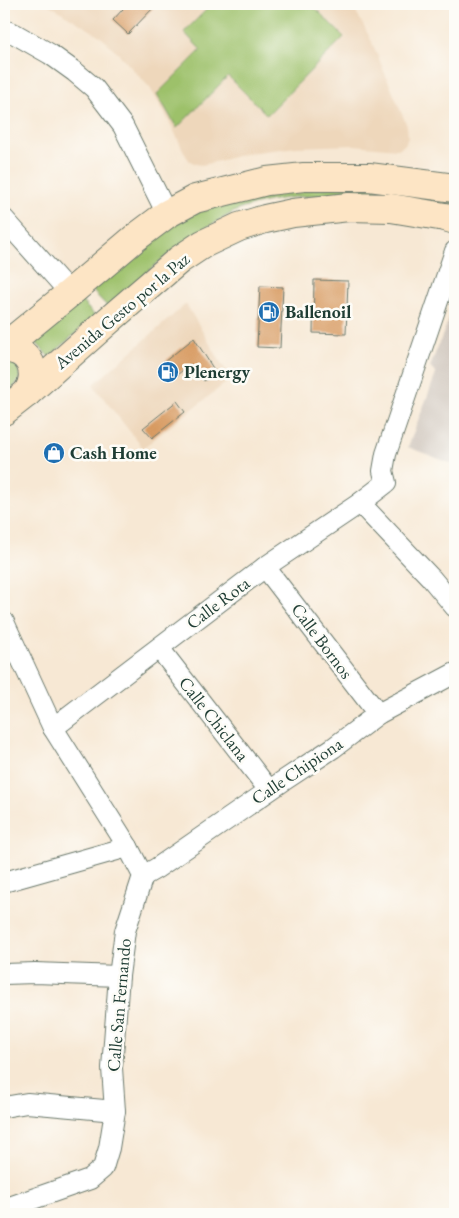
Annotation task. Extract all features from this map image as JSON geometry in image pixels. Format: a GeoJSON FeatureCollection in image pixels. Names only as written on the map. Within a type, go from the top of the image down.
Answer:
{"type":"FeatureCollection","features":[{"type":"Feature","properties":{"kind":"main road"},"geometry":{"type":"LineString","coordinates":[[4,348],[135,238],[167,214],[195,199],[267,181],[304,176],[368,177],[455,188]]}},
{"type":"Feature","properties":{"kind":"main road","name":"Avenida Gesto por la Paz"},"geometry":{"type":"LineString","coordinates":[[4,411],[179,260],[203,244],[239,227],[294,213],[349,207],[391,208],[455,220]]}},
{"type":"Feature","properties":{"kind":"main road"},"geometry":{"type":"LineString","coordinates":[[4,348],[17,351],[30,362],[33,378],[27,393]]}},
{"type":"Feature","properties":{"kind":"street"},"geometry":{"type":"LineString","coordinates":[[4,30],[15,34],[50,54],[76,72],[94,88],[123,126],[167,214]]}},
{"type":"Feature","properties":{"kind":"street"},"geometry":{"type":"LineString","coordinates":[[4,218],[70,293]]}},
{"type":"Feature","properties":{"kind":"street","name":"Calle Rota"},"geometry":{"type":"LineString","coordinates":[[53,728],[265,567],[360,503],[386,483],[383,471],[386,454],[455,251]]}},
{"type":"Feature","properties":{"kind":"street"},"geometry":{"type":"LineString","coordinates":[[360,503],[431,578],[455,607]]}},
{"type":"Feature","properties":{"kind":"street","name":"Calle Bornos"},"geometry":{"type":"LineString","coordinates":[[265,567],[378,714]]}},
{"type":"Feature","properties":{"kind":"street"},"geometry":{"type":"LineString","coordinates":[[5,629],[53,728],[128,847],[142,876]]}},
{"type":"Feature","properties":{"kind":"street","name":"Calle Chiclana"},"geometry":{"type":"LineString","coordinates":[[159,648],[269,790]]}},
{"type":"Feature","properties":{"kind":"street","name":"Calle Chipiona"},"geometry":{"type":"LineString","coordinates":[[142,876],[157,868],[333,748],[378,714],[455,673]]}},
{"type":"Feature","properties":{"kind":"street"},"geometry":{"type":"LineString","coordinates":[[4,882],[128,847]]}},
{"type":"Feature","properties":{"kind":"street","name":"Calle San Fernando"},"geometry":{"type":"LineString","coordinates":[[4,1209],[90,1178],[102,1168],[109,1148],[115,1111],[112,1068],[119,976],[126,931],[142,876]]}},
{"type":"Feature","properties":{"kind":"street"},"geometry":{"type":"LineString","coordinates":[[4,974],[35,973],[119,976]]}},
{"type":"Feature","properties":{"kind":"street"},"geometry":{"type":"LineString","coordinates":[[4,1107],[27,1103],[115,1111]]}},
{"type":"Feature","properties":{"kind":"shaded area"},"geometry":{"type":"Polygon","coordinates":[[[48,4],[352,4],[371,40],[407,126],[408,137],[406,143],[397,149],[354,145],[297,147],[248,153],[207,164],[196,164],[186,156],[150,88],[115,50],[100,36],[48,4]]]}},
{"type":"Feature","properties":{"kind":"shaded area"},"geometry":{"type":"Polygon","coordinates":[[[455,303],[455,465],[408,447],[436,374],[430,367],[455,303]]]}},
{"type":"Feature","properties":{"kind":"shaded area","name":"Plenergy"},"geometry":{"type":"Polygon","coordinates":[[[186,304],[232,378],[143,448],[93,385],[186,304]]]}},
{"type":"Feature","properties":{"kind":"green space"},"geometry":{"type":"Polygon","coordinates":[[[212,4],[311,4],[344,37],[267,115],[228,76],[177,128],[157,94],[201,50],[184,32],[212,4]]]}},
{"type":"Feature","properties":{"kind":"green space"},"geometry":{"type":"Polygon","coordinates":[[[348,185],[455,199],[455,207],[348,196],[295,197],[269,201],[238,210],[207,227],[163,259],[107,306],[90,288],[186,213],[232,199],[348,185]]]}},
{"type":"Feature","properties":{"kind":"green space"},"geometry":{"type":"Polygon","coordinates":[[[79,298],[95,316],[49,357],[32,338],[79,298]]]}},
{"type":"Feature","properties":{"kind":"green space"},"geometry":{"type":"Polygon","coordinates":[[[4,359],[17,365],[20,377],[15,386],[4,394],[4,359]]]}},
{"type":"Feature","properties":{"kind":"building"},"geometry":{"type":"Polygon","coordinates":[[[118,4],[157,4],[128,34],[113,20],[123,9],[118,4]]]}},
{"type":"Feature","properties":{"kind":"building"},"geometry":{"type":"Polygon","coordinates":[[[314,280],[348,281],[346,334],[313,333],[314,280]]]}},
{"type":"Feature","properties":{"kind":"building"},"geometry":{"type":"Polygon","coordinates":[[[260,286],[283,287],[280,348],[257,347],[260,286]]]}},
{"type":"Feature","properties":{"kind":"building"},"geometry":{"type":"Polygon","coordinates":[[[194,338],[216,373],[204,381],[190,364],[176,376],[164,362],[194,338]]]}},
{"type":"Feature","properties":{"kind":"building"},"geometry":{"type":"Polygon","coordinates":[[[177,401],[185,412],[152,438],[143,428],[177,401]]]}},
{"type":"Feature","properties":{"kind":"place","name":"Ballenoil"},"geometry":{"type":"Point","coordinates":[269,312]}},
{"type":"Feature","properties":{"kind":"place","name":"Plenergy"},"geometry":{"type":"Point","coordinates":[168,372]}},
{"type":"Feature","properties":{"kind":"place","name":"Cash Home"},"geometry":{"type":"Point","coordinates":[54,453]}}]}
